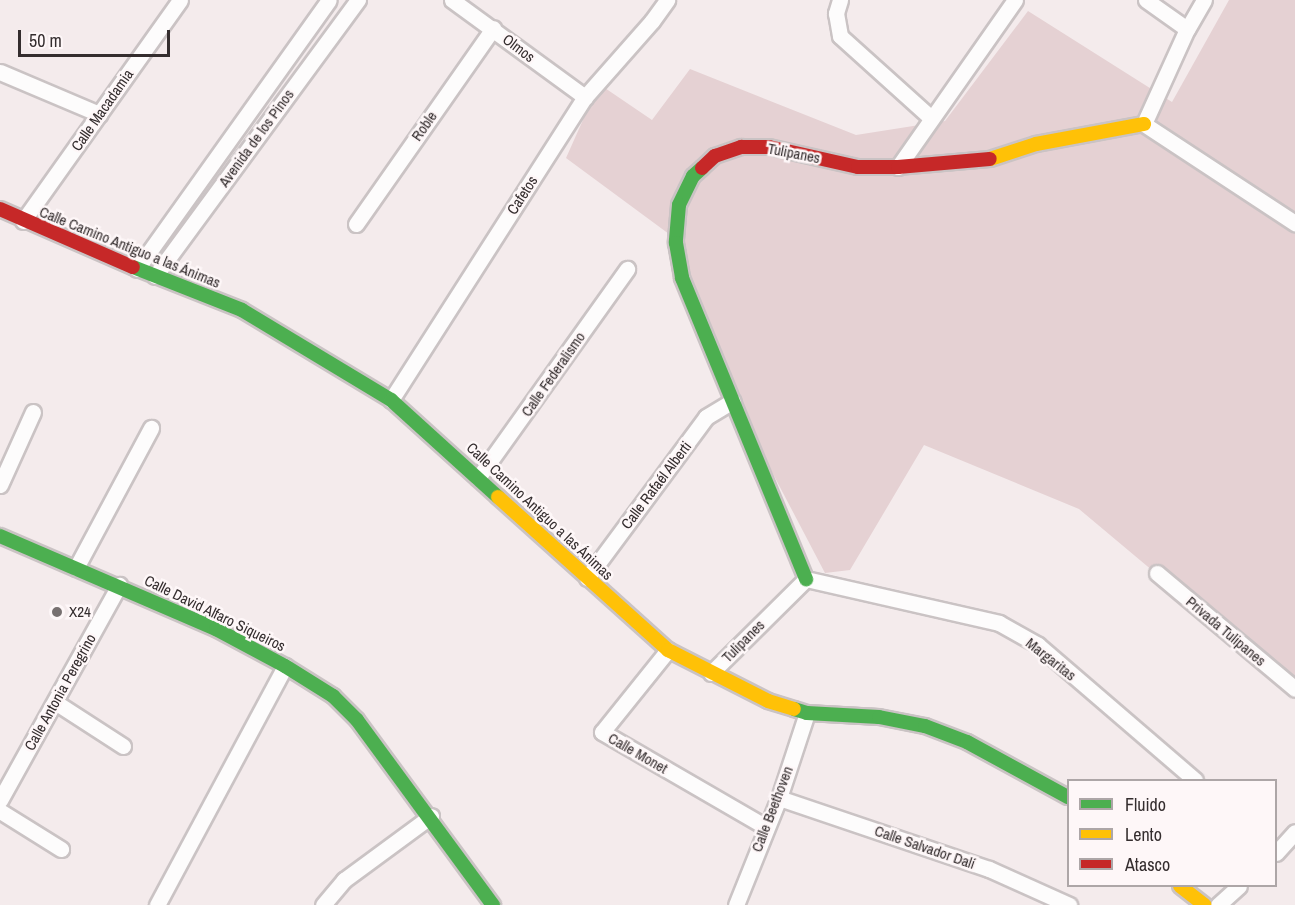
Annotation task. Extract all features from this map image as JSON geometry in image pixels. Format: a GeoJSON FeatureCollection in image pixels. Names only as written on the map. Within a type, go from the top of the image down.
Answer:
{"type":"FeatureCollection","features":[{"type":"Feature","properties":{"kind":"street","name":"Avenida de los Pinos"},"geometry":{"type":"LineString","coordinates":[[137,269],[329,0]]}},
{"type":"Feature","properties":{"kind":"street","name":"Avenida de los Pinos"},"geometry":{"type":"LineString","coordinates":[[155,276],[358,0]]}},
{"type":"Feature","properties":{"kind":"street","name":"Olmos"},"geometry":{"type":"LineString","coordinates":[[453,0],[585,97]]}},
{"type":"Feature","properties":{"kind":"street","name":"Cafetos"},"geometry":{"type":"LineString","coordinates":[[391,400],[585,97],[652,21],[667,0]]}},
{"type":"Feature","properties":{"kind":"street"},"geometry":{"type":"LineString","coordinates":[[898,167],[1015,0]]}},
{"type":"Feature","properties":{"kind":"street"},"geometry":{"type":"LineString","coordinates":[[1146,0],[1187,29]]}},
{"type":"Feature","properties":{"kind":"street"},"geometry":{"type":"LineString","coordinates":[[1204,0],[1187,29],[1144,124],[1295,223]]}},
{"type":"Feature","properties":{"kind":"street","name":"Calle Macadamia"},"geometry":{"type":"LineString","coordinates":[[23,221],[99,114],[174,2]]}},
{"type":"Feature","properties":{"kind":"street"},"geometry":{"type":"LineString","coordinates":[[838,7],[840,36],[931,118]]}},
{"type":"Feature","properties":{"kind":"street","name":"Roble"},"geometry":{"type":"LineString","coordinates":[[356,224],[493,28]]}},
{"type":"Feature","properties":{"kind":"street"},"geometry":{"type":"LineString","coordinates":[[0,72],[99,114]]}},
{"type":"Feature","properties":{"kind":"street","name":"Tulipanes"},"geometry":{"type":"LineString","coordinates":[[711,673],[806,579],[682,278],[676,243],[679,205],[693,176],[715,156],[741,147],[769,147],[858,167],[898,167],[987,160],[1036,144],[1144,124]]}},
{"type":"Feature","properties":{"kind":"street","name":"Calle Camino Antiguo a las Ánimas"},"geometry":{"type":"LineString","coordinates":[[0,209],[137,269],[242,310],[391,400],[668,650],[768,701],[807,713],[879,717],[925,726],[968,742],[1067,797]]}},
{"type":"Feature","properties":{"kind":"street","name":"Calle Federalismo"},"geometry":{"type":"LineString","coordinates":[[478,478],[627,269]]}},
{"type":"Feature","properties":{"kind":"street","name":"Calle Rafaél Alberti"},"geometry":{"type":"LineString","coordinates":[[587,578],[706,417],[733,401]]}},
{"type":"Feature","properties":{"kind":"street"},"geometry":{"type":"LineString","coordinates":[[0,485],[33,412]]}},
{"type":"Feature","properties":{"kind":"street"},"geometry":{"type":"LineString","coordinates":[[76,568],[151,428]]}},
{"type":"Feature","properties":{"kind":"street","name":"Calle David Alfaro Siqueiros"},"geometry":{"type":"LineString","coordinates":[[0,536],[216,628],[285,666],[333,696],[357,720],[431,816],[493,905]]}},
{"type":"Feature","properties":{"kind":"street","name":"Privada Tulipanes"},"geometry":{"type":"LineString","coordinates":[[1157,573],[1295,689]]}},
{"type":"Feature","properties":{"kind":"street","name":"Margaritas"},"geometry":{"type":"LineString","coordinates":[[806,579],[999,623],[1038,645],[1194,779]]}},
{"type":"Feature","properties":{"kind":"street","name":"Calle Antonia Peregrino"},"geometry":{"type":"LineString","coordinates":[[0,800],[119,585]]}},
{"type":"Feature","properties":{"kind":"street","name":"Calle Monet"},"geometry":{"type":"LineString","coordinates":[[668,650],[602,732],[766,827]]}},
{"type":"Feature","properties":{"kind":"street"},"geometry":{"type":"LineString","coordinates":[[157,905],[285,666]]}},
{"type":"Feature","properties":{"kind":"street"},"geometry":{"type":"LineString","coordinates":[[55,702],[123,746]]}},
{"type":"Feature","properties":{"kind":"street","name":"Calle Beethoven"},"geometry":{"type":"LineString","coordinates":[[735,905],[779,798],[807,713]]}},
{"type":"Feature","properties":{"kind":"street","name":"Calle Salvador Dalí"},"geometry":{"type":"LineString","coordinates":[[779,798],[989,869],[1069,905]]}},
{"type":"Feature","properties":{"kind":"street"},"geometry":{"type":"LineString","coordinates":[[0,811],[61,849]]}},
{"type":"Feature","properties":{"kind":"street"},"geometry":{"type":"LineString","coordinates":[[323,905],[344,880],[431,816]]}},
{"type":"Feature","properties":{"kind":"street"},"geometry":{"type":"LineString","coordinates":[[1277,850],[1295,832]]}},
{"type":"Feature","properties":{"kind":"street"},"geometry":{"type":"LineString","coordinates":[[1182,887],[1204,905]]}},
{"type":"Feature","properties":{"kind":"street"},"geometry":{"type":"LineString","coordinates":[[1218,905],[1237,887]]}},
{"type":"Feature","properties":{"kind":"shaded area"},"geometry":{"type":"Polygon","coordinates":[[[1229,0],[1295,0],[1295,690],[1079,509],[924,445],[850,570],[825,573],[740,411],[669,234],[566,158],[599,84],[652,120],[690,69],[856,135],[945,121],[1028,11],[1172,102],[1229,0]]]}},
{"type":"Feature","properties":{"kind":"traffic: fast"},"geometry":{"type":"LineString","coordinates":[[702,168],[693,176],[679,205],[676,243],[682,278],[806,579]]}},
{"type":"Feature","properties":{"kind":"traffic: fast"},"geometry":{"type":"LineString","coordinates":[[133,267],[242,310],[391,400],[498,497]]}},
{"type":"Feature","properties":{"kind":"traffic: fast"},"geometry":{"type":"LineString","coordinates":[[0,536],[216,629],[285,666],[333,696],[357,720],[493,905]]}},
{"type":"Feature","properties":{"kind":"traffic: fast"},"geometry":{"type":"LineString","coordinates":[[794,709],[807,713],[879,717],[925,726],[967,742],[1067,796]]}},
{"type":"Feature","properties":{"kind":"traffic: slow"},"geometry":{"type":"LineString","coordinates":[[990,159],[1036,144],[1144,124]]}},
{"type":"Feature","properties":{"kind":"traffic: slow"},"geometry":{"type":"LineString","coordinates":[[498,497],[668,650],[768,701],[794,709]]}},
{"type":"Feature","properties":{"kind":"traffic: slow"},"geometry":{"type":"LineString","coordinates":[[1181,887],[1204,905]]}},
{"type":"Feature","properties":{"kind":"traffic: jam"},"geometry":{"type":"LineString","coordinates":[[702,168],[715,156],[741,147],[769,147],[858,167],[898,167],[990,159]]}},
{"type":"Feature","properties":{"kind":"traffic: jam"},"geometry":{"type":"LineString","coordinates":[[0,209],[133,267]]}},
{"type":"Feature","properties":{"kind":"place","name":"X24"},"geometry":{"type":"Point","coordinates":[57,612]}}]}
